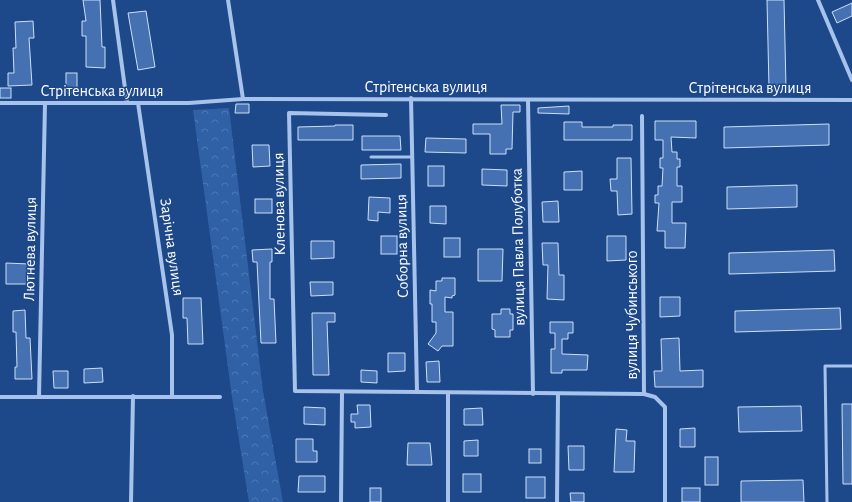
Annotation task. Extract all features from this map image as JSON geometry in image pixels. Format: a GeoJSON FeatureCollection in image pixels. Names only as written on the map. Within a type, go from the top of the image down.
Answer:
{"type":"FeatureCollection","features":[{"type":"Feature","properties":{"kind":"street"},"geometry":{"type":"LineString","coordinates":[[113,0],[127,103]]}},
{"type":"Feature","properties":{"kind":"street"},"geometry":{"type":"LineString","coordinates":[[228,0],[243,99]]}},
{"type":"Feature","properties":{"kind":"street"},"geometry":{"type":"LineString","coordinates":[[818,0],[852,80]]}},
{"type":"Feature","properties":{"kind":"street","name":"Стрітенська вулиця"},"geometry":{"type":"LineString","coordinates":[[0,103],[189,103],[243,99],[411,98],[528,100],[852,100]]}},
{"type":"Feature","properties":{"kind":"street","name":"Соборна вулиця"},"geometry":{"type":"LineString","coordinates":[[411,98],[417,392]]}},
{"type":"Feature","properties":{"kind":"street","name":"вулиця Павла Полуботка"},"geometry":{"type":"LineString","coordinates":[[528,100],[533,394]]}},
{"type":"Feature","properties":{"kind":"street","name":"Лютнева вулиця"},"geometry":{"type":"LineString","coordinates":[[39,397],[45,103]]}},
{"type":"Feature","properties":{"kind":"street","name":"Зарічна вулиця"},"geometry":{"type":"LineString","coordinates":[[138,103],[172,335],[172,396]]}},
{"type":"Feature","properties":{"kind":"street","name":"Кленова вулиця"},"geometry":{"type":"LineString","coordinates":[[342,392],[295,391],[289,113],[386,115]]}},
{"type":"Feature","properties":{"kind":"street","name":"вулиця Чубинського"},"geometry":{"type":"LineString","coordinates":[[642,116],[644,394],[655,397],[665,407],[665,502]]}},
{"type":"Feature","properties":{"kind":"street"},"geometry":{"type":"LineString","coordinates":[[341,502],[342,392],[644,394]]}},
{"type":"Feature","properties":{"kind":"street"},"geometry":{"type":"LineString","coordinates":[[448,393],[448,502]]}},
{"type":"Feature","properties":{"kind":"street"},"geometry":{"type":"LineString","coordinates":[[557,502],[558,394]]}},
{"type":"Feature","properties":{"kind":"street"},"geometry":{"type":"LineString","coordinates":[[132,502],[133,396]]}},
{"type":"Feature","properties":{"kind":"street"},"geometry":{"type":"LineString","coordinates":[[0,397],[220,396]]}},
{"type":"Feature","properties":{"kind":"lane"},"geometry":{"type":"LineString","coordinates":[[371,157],[412,157]]}},
{"type":"Feature","properties":{"kind":"lane"},"geometry":{"type":"LineString","coordinates":[[827,502],[825,366],[852,366]]}},
{"type":"Feature","properties":{"kind":"green space"},"geometry":{"type":"Polygon","coordinates":[[[229,108],[263,391],[283,502],[249,502],[232,397],[193,110],[229,108]]]}},
{"type":"Feature","properties":{"kind":"building"},"geometry":{"type":"Polygon","coordinates":[[[83,0],[100,0],[102,47],[105,47],[105,68],[86,67],[86,36],[82,36],[82,21],[86,21],[83,0]]]}},
{"type":"Feature","properties":{"kind":"building"},"geometry":{"type":"Polygon","coordinates":[[[767,0],[784,0],[786,88],[769,88],[767,0]]]}},
{"type":"Feature","properties":{"kind":"building"},"geometry":{"type":"Polygon","coordinates":[[[852,3],[852,16],[837,23],[832,12],[852,3]]]}},
{"type":"Feature","properties":{"kind":"building"},"geometry":{"type":"Polygon","coordinates":[[[146,11],[155,67],[138,70],[128,13],[146,11]]]}},
{"type":"Feature","properties":{"kind":"building"},"geometry":{"type":"Polygon","coordinates":[[[33,21],[34,38],[29,38],[32,85],[8,86],[8,73],[14,73],[13,48],[16,48],[15,22],[33,21]]]}},
{"type":"Feature","properties":{"kind":"building"},"geometry":{"type":"Polygon","coordinates":[[[66,73],[77,73],[77,93],[66,93],[66,73]]]}},
{"type":"Feature","properties":{"kind":"building"},"geometry":{"type":"Polygon","coordinates":[[[0,88],[11,88],[11,98],[0,98],[0,88]]]}},
{"type":"Feature","properties":{"kind":"building"},"geometry":{"type":"Polygon","coordinates":[[[236,104],[249,104],[249,113],[235,113],[236,104]]]}},
{"type":"Feature","properties":{"kind":"building"},"geometry":{"type":"Polygon","coordinates":[[[501,105],[520,105],[520,112],[513,112],[512,149],[506,149],[506,154],[490,154],[490,134],[473,134],[473,124],[502,124],[501,105]]]}},
{"type":"Feature","properties":{"kind":"building"},"geometry":{"type":"Polygon","coordinates":[[[569,106],[569,114],[538,113],[538,108],[569,106]]]}},
{"type":"Feature","properties":{"kind":"building"},"geometry":{"type":"Polygon","coordinates":[[[655,121],[696,121],[696,138],[671,137],[672,152],[677,152],[677,159],[680,159],[680,167],[677,167],[677,186],[682,186],[682,202],[672,202],[672,223],[686,223],[685,248],[665,248],[665,231],[657,231],[659,203],[655,203],[655,195],[658,195],[658,186],[662,186],[663,168],[660,168],[660,158],[663,158],[663,140],[655,140],[655,121]]]}},
{"type":"Feature","properties":{"kind":"building"},"geometry":{"type":"Polygon","coordinates":[[[564,122],[582,122],[582,127],[613,127],[613,125],[632,125],[632,140],[564,140],[564,122]]]}},
{"type":"Feature","properties":{"kind":"building"},"geometry":{"type":"Polygon","coordinates":[[[829,124],[829,145],[724,148],[724,127],[829,124]]]}},
{"type":"Feature","properties":{"kind":"building"},"geometry":{"type":"Polygon","coordinates":[[[353,125],[353,140],[298,140],[298,127],[353,125]]]}},
{"type":"Feature","properties":{"kind":"building"},"geometry":{"type":"Polygon","coordinates":[[[362,136],[400,136],[401,150],[362,150],[362,136]]]}},
{"type":"Feature","properties":{"kind":"building"},"geometry":{"type":"Polygon","coordinates":[[[426,138],[466,139],[466,153],[425,152],[426,138]]]}},
{"type":"Feature","properties":{"kind":"building"},"geometry":{"type":"Polygon","coordinates":[[[252,145],[269,145],[270,166],[253,167],[252,145]]]}},
{"type":"Feature","properties":{"kind":"building"},"geometry":{"type":"Polygon","coordinates":[[[617,158],[631,158],[632,214],[618,215],[617,191],[611,191],[610,179],[617,179],[617,158]]]}},
{"type":"Feature","properties":{"kind":"building"},"geometry":{"type":"Polygon","coordinates":[[[401,164],[401,178],[361,179],[361,165],[401,164]]]}},
{"type":"Feature","properties":{"kind":"building"},"geometry":{"type":"Polygon","coordinates":[[[428,166],[444,166],[444,186],[428,186],[428,166]]]}},
{"type":"Feature","properties":{"kind":"building"},"geometry":{"type":"Polygon","coordinates":[[[482,169],[507,170],[507,186],[482,185],[482,169]]]}},
{"type":"Feature","properties":{"kind":"building"},"geometry":{"type":"Polygon","coordinates":[[[582,171],[582,190],[564,190],[564,172],[582,171]]]}},
{"type":"Feature","properties":{"kind":"building"},"geometry":{"type":"Polygon","coordinates":[[[797,185],[797,207],[727,209],[727,187],[797,185]]]}},
{"type":"Feature","properties":{"kind":"building"},"geometry":{"type":"Polygon","coordinates":[[[369,197],[390,198],[390,213],[378,212],[378,221],[368,220],[369,197]]]}},
{"type":"Feature","properties":{"kind":"building"},"geometry":{"type":"Polygon","coordinates":[[[255,199],[272,199],[272,213],[255,213],[255,199]]]}},
{"type":"Feature","properties":{"kind":"building"},"geometry":{"type":"Polygon","coordinates":[[[558,201],[559,222],[543,222],[542,202],[558,201]]]}},
{"type":"Feature","properties":{"kind":"building"},"geometry":{"type":"Polygon","coordinates":[[[430,206],[446,206],[446,224],[430,223],[430,206]]]}},
{"type":"Feature","properties":{"kind":"building"},"geometry":{"type":"Polygon","coordinates":[[[381,236],[397,236],[397,254],[381,254],[381,236]]]}},
{"type":"Feature","properties":{"kind":"building"},"geometry":{"type":"Polygon","coordinates":[[[607,236],[626,236],[626,260],[607,261],[607,236]]]}},
{"type":"Feature","properties":{"kind":"building"},"geometry":{"type":"Polygon","coordinates":[[[444,238],[460,238],[460,257],[444,257],[444,238]]]}},
{"type":"Feature","properties":{"kind":"building"},"geometry":{"type":"Polygon","coordinates":[[[311,241],[334,241],[334,258],[311,259],[311,241]]]}},
{"type":"Feature","properties":{"kind":"building"},"geometry":{"type":"Polygon","coordinates":[[[542,243],[558,243],[559,275],[564,275],[564,300],[547,299],[548,265],[543,265],[542,243]]]}},
{"type":"Feature","properties":{"kind":"building"},"geometry":{"type":"Polygon","coordinates":[[[272,249],[272,262],[270,262],[270,299],[274,299],[276,343],[261,343],[257,262],[253,262],[252,250],[272,249]]]}},
{"type":"Feature","properties":{"kind":"building"},"geometry":{"type":"Polygon","coordinates":[[[478,249],[503,249],[502,281],[478,281],[478,249]]]}},
{"type":"Feature","properties":{"kind":"building"},"geometry":{"type":"Polygon","coordinates":[[[834,250],[835,271],[729,274],[729,253],[834,250]]]}},
{"type":"Feature","properties":{"kind":"building"},"geometry":{"type":"Polygon","coordinates":[[[6,263],[29,264],[29,284],[6,284],[6,263]]]}},
{"type":"Feature","properties":{"kind":"building"},"geometry":{"type":"Polygon","coordinates":[[[442,278],[455,278],[455,295],[452,296],[452,298],[445,297],[445,312],[453,312],[453,346],[442,346],[438,351],[428,344],[436,333],[436,322],[432,322],[430,290],[436,291],[436,281],[442,281],[442,278]]]}},
{"type":"Feature","properties":{"kind":"building"},"geometry":{"type":"Polygon","coordinates":[[[310,282],[333,282],[333,295],[311,296],[310,282]]]}},
{"type":"Feature","properties":{"kind":"building"},"geometry":{"type":"Polygon","coordinates":[[[660,297],[680,297],[680,316],[660,317],[660,297]]]}},
{"type":"Feature","properties":{"kind":"building"},"geometry":{"type":"Polygon","coordinates":[[[183,298],[201,298],[203,344],[188,344],[187,318],[183,318],[183,298]]]}},
{"type":"Feature","properties":{"kind":"building"},"geometry":{"type":"Polygon","coordinates":[[[840,308],[841,329],[735,332],[735,311],[840,308]]]}},
{"type":"Feature","properties":{"kind":"building"},"geometry":{"type":"Polygon","coordinates":[[[501,309],[510,309],[510,314],[513,314],[513,330],[510,330],[510,337],[495,337],[495,330],[492,329],[492,314],[501,314],[501,309]]]}},
{"type":"Feature","properties":{"kind":"building"},"geometry":{"type":"Polygon","coordinates":[[[25,310],[26,338],[30,338],[32,379],[15,379],[15,367],[17,367],[16,332],[13,332],[13,311],[25,310]]]}},
{"type":"Feature","properties":{"kind":"building"},"geometry":{"type":"Polygon","coordinates":[[[312,313],[335,313],[335,322],[327,322],[329,375],[313,375],[312,313]]]}},
{"type":"Feature","properties":{"kind":"building"},"geometry":{"type":"Polygon","coordinates":[[[550,322],[573,322],[573,333],[568,333],[568,339],[562,339],[562,354],[588,355],[587,370],[562,370],[562,373],[551,373],[551,349],[555,349],[555,333],[550,333],[550,322]]]}},
{"type":"Feature","properties":{"kind":"building"},"geometry":{"type":"Polygon","coordinates":[[[679,338],[680,371],[703,370],[703,387],[655,387],[654,371],[662,371],[661,339],[679,338]]]}},
{"type":"Feature","properties":{"kind":"building"},"geometry":{"type":"Polygon","coordinates":[[[388,353],[405,353],[405,371],[388,372],[388,353]]]}},
{"type":"Feature","properties":{"kind":"building"},"geometry":{"type":"Polygon","coordinates":[[[439,361],[440,382],[427,382],[426,362],[439,361]]]}},
{"type":"Feature","properties":{"kind":"building"},"geometry":{"type":"Polygon","coordinates":[[[102,368],[103,382],[84,383],[84,369],[102,368]]]}},
{"type":"Feature","properties":{"kind":"building"},"geometry":{"type":"Polygon","coordinates":[[[361,370],[377,371],[377,383],[361,382],[361,370]]]}},
{"type":"Feature","properties":{"kind":"building"},"geometry":{"type":"Polygon","coordinates":[[[53,371],[68,371],[68,388],[54,388],[53,371]]]}},
{"type":"Feature","properties":{"kind":"building"},"geometry":{"type":"Polygon","coordinates":[[[842,404],[852,404],[852,484],[843,484],[842,404]]]}},
{"type":"Feature","properties":{"kind":"building"},"geometry":{"type":"Polygon","coordinates":[[[357,405],[370,405],[371,427],[355,428],[355,422],[351,422],[351,414],[358,414],[357,405]]]}},
{"type":"Feature","properties":{"kind":"building"},"geometry":{"type":"Polygon","coordinates":[[[801,406],[802,431],[739,432],[738,407],[801,406]]]}},
{"type":"Feature","properties":{"kind":"building"},"geometry":{"type":"Polygon","coordinates":[[[304,407],[325,408],[325,425],[304,424],[304,407]]]}},
{"type":"Feature","properties":{"kind":"building"},"geometry":{"type":"Polygon","coordinates":[[[482,408],[483,425],[464,425],[464,409],[482,408]]]}},
{"type":"Feature","properties":{"kind":"building"},"geometry":{"type":"Polygon","coordinates":[[[695,428],[695,447],[680,447],[680,429],[695,428]]]}},
{"type":"Feature","properties":{"kind":"building"},"geometry":{"type":"Polygon","coordinates":[[[616,429],[627,430],[626,441],[635,441],[634,472],[614,472],[616,429]]]}},
{"type":"Feature","properties":{"kind":"building"},"geometry":{"type":"Polygon","coordinates":[[[296,439],[313,439],[313,451],[317,451],[317,462],[296,462],[296,439]]]}},
{"type":"Feature","properties":{"kind":"building"},"geometry":{"type":"Polygon","coordinates":[[[478,440],[478,456],[464,456],[464,441],[478,440]]]}},
{"type":"Feature","properties":{"kind":"building"},"geometry":{"type":"Polygon","coordinates":[[[408,443],[430,443],[432,465],[407,465],[408,443]]]}},
{"type":"Feature","properties":{"kind":"building"},"geometry":{"type":"Polygon","coordinates":[[[568,446],[584,446],[584,470],[569,470],[568,446]]]}},
{"type":"Feature","properties":{"kind":"building"},"geometry":{"type":"Polygon","coordinates":[[[529,449],[541,449],[541,463],[529,463],[529,449]]]}},
{"type":"Feature","properties":{"kind":"building"},"geometry":{"type":"Polygon","coordinates":[[[705,457],[718,457],[718,485],[705,485],[705,457]]]}},
{"type":"Feature","properties":{"kind":"building"},"geometry":{"type":"Polygon","coordinates":[[[463,474],[481,474],[481,492],[463,492],[463,474]]]}},
{"type":"Feature","properties":{"kind":"building"},"geometry":{"type":"Polygon","coordinates":[[[299,476],[325,476],[325,492],[298,492],[299,476]]]}},
{"type":"Feature","properties":{"kind":"building"},"geometry":{"type":"Polygon","coordinates":[[[526,477],[545,477],[545,498],[526,498],[526,477]]]}},
{"type":"Feature","properties":{"kind":"building"},"geometry":{"type":"Polygon","coordinates":[[[803,480],[804,502],[741,502],[741,481],[803,480]]]}},
{"type":"Feature","properties":{"kind":"building"},"geometry":{"type":"Polygon","coordinates":[[[370,488],[381,488],[381,502],[370,502],[370,488]]]}},
{"type":"Feature","properties":{"kind":"building"},"geometry":{"type":"Polygon","coordinates":[[[682,488],[700,488],[700,502],[682,502],[682,488]]]}},
{"type":"Feature","properties":{"kind":"building"},"geometry":{"type":"Polygon","coordinates":[[[570,493],[584,493],[584,502],[571,502],[570,493]]]}}]}
